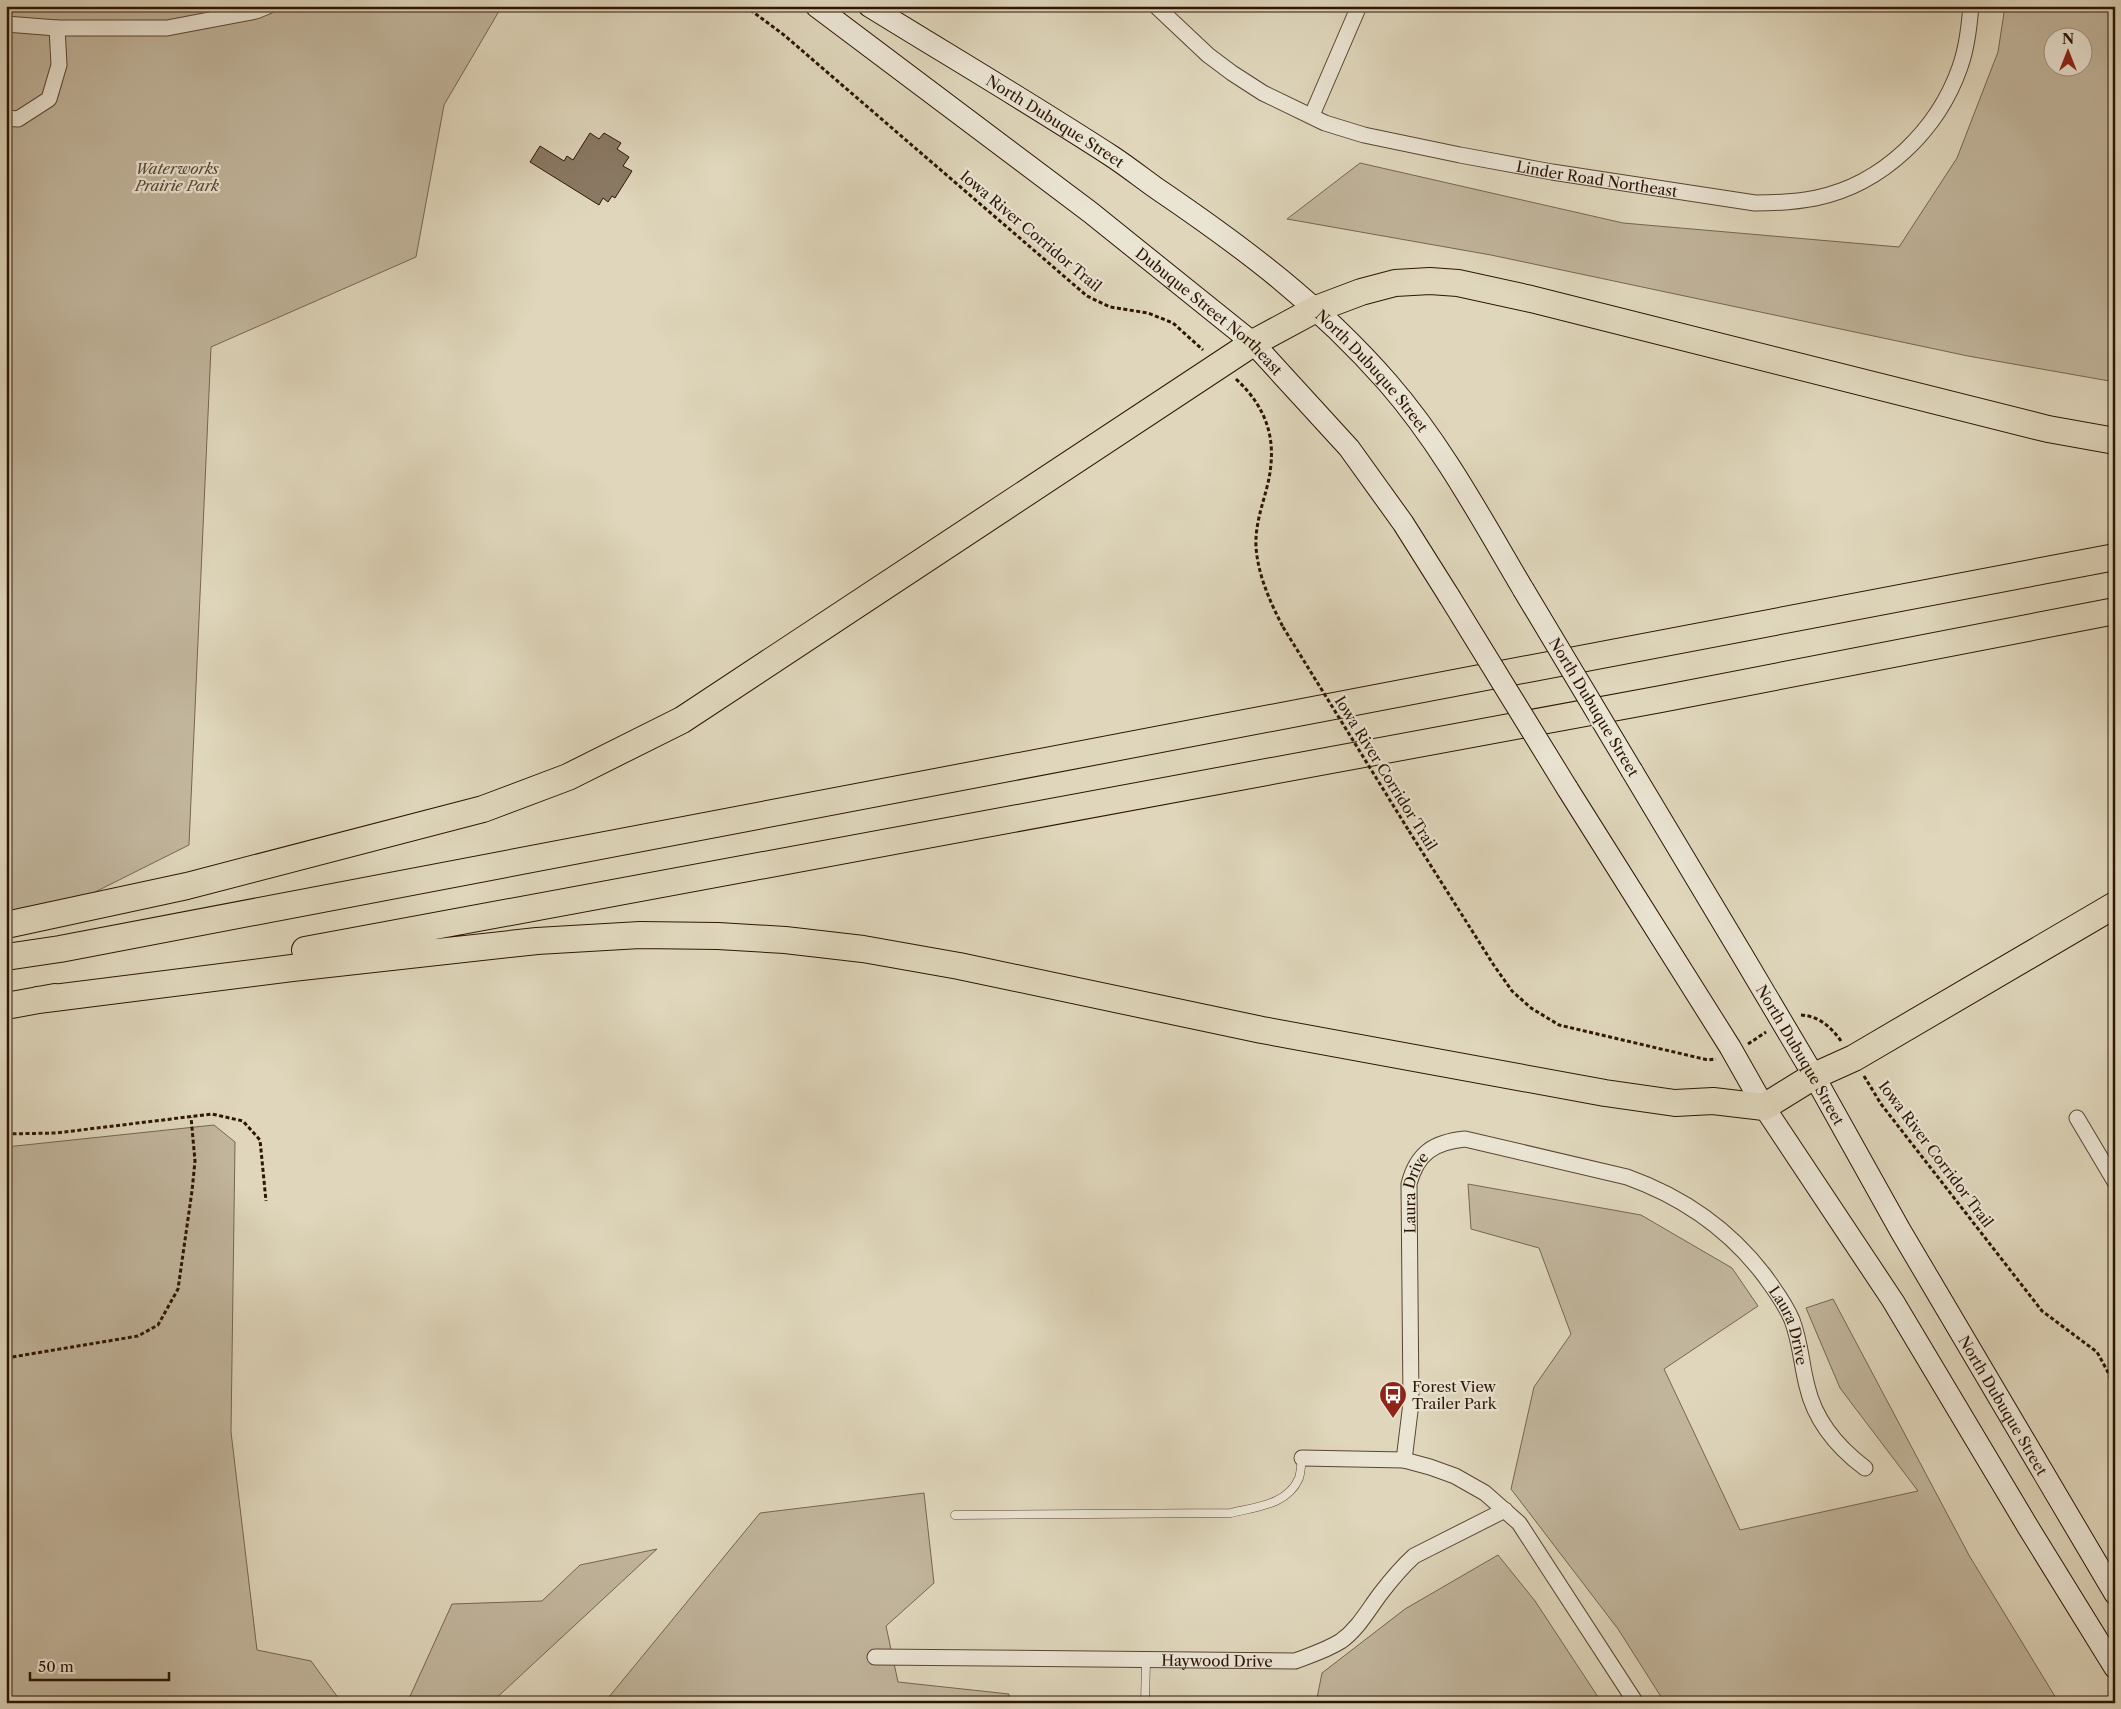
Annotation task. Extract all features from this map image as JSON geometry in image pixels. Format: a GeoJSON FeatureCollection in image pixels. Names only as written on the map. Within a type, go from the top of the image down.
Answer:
{"type":"FeatureCollection","features":[{"type":"Feature","properties":{"kind":"highway"},"geometry":{"type":"LineString","coordinates":[[6,925],[187,886],[483,809],[568,777],[682,720],[1252,343],[1316,309],[1361,292],[1395,283],[1430,281],[1458,283],[2048,430],[2115,440]]}},
{"type":"Feature","properties":{"kind":"highway"},"geometry":{"type":"LineString","coordinates":[[6,957],[60,949],[2115,557]]}},
{"type":"Feature","properties":{"kind":"highway"},"geometry":{"type":"LineString","coordinates":[[6,1006],[1661,699],[2115,611]]}},
{"type":"Feature","properties":{"kind":"highway"},"geometry":{"type":"LineString","coordinates":[[38,1000],[292,968],[537,941],[640,935],[775,939],[863,949],[959,966],[1262,1030],[1605,1094],[1675,1103],[1713,1100],[1764,1107],[1814,1076],[1854,1058],[2115,905]]}},
{"type":"Feature","properties":{"kind":"main road","name":"Dubuque Street Northeast"},"geometry":{"type":"LineString","coordinates":[[816,6],[1090,212],[1252,343],[1348,448],[1403,523],[1733,1053]]}},
{"type":"Feature","properties":{"kind":"main road","name":"North Dubuque Street"},"geometry":{"type":"LineString","coordinates":[[869,6],[1114,158],[1226,236],[1275,273],[1316,309],[1389,385],[1425,430],[1458,478],[1814,1076],[1900,1230],[2115,1594]]}},
{"type":"Feature","properties":{"kind":"main road"},"geometry":{"type":"LineString","coordinates":[[1733,1053],[1764,1107],[1893,1301],[1959,1409],[2028,1528],[2115,1668]]}},
{"type":"Feature","properties":{"kind":"street"},"geometry":{"type":"LineString","coordinates":[[6,24],[57,28],[166,28],[256,11],[268,6]]}},
{"type":"Feature","properties":{"kind":"street","name":"Linder Road Northeast"},"geometry":{"type":"LineString","coordinates":[[1156,6],[1208,55],[1232,73],[1263,93],[1325,123],[1364,135],[1552,172],[1755,202],[1783,203],[1818,198],[1870,177],[1898,157],[1918,138],[1936,116],[1950,92],[1961,66],[1968,39],[1971,6]]}},
{"type":"Feature","properties":{"kind":"street"},"geometry":{"type":"LineString","coordinates":[[1312,116],[1359,6]]}},
{"type":"Feature","properties":{"kind":"street"},"geometry":{"type":"LineString","coordinates":[[6,118],[18,119],[49,98],[59,66],[57,28]]}},
{"type":"Feature","properties":{"kind":"street"},"geometry":{"type":"LineString","coordinates":[[2076,1118],[2115,1182]]}},
{"type":"Feature","properties":{"kind":"street","name":"Laura Drive"},"geometry":{"type":"LineString","coordinates":[[1404,1460],[1411,1403],[1409,1184],[1413,1171],[1421,1157],[1434,1146],[1448,1140],[1465,1139],[1627,1177],[1652,1186],[1684,1202],[1710,1220],[1734,1240],[1779,1295],[1791,1318],[1801,1347],[1806,1385],[1818,1416],[1829,1435],[1865,1468]]}},
{"type":"Feature","properties":{"kind":"street"},"geometry":{"type":"LineString","coordinates":[[1302,1458],[1404,1460],[1455,1476],[1485,1493],[1519,1522],[1636,1703]]}},
{"type":"Feature","properties":{"kind":"street","name":"Haywood Drive"},"geometry":{"type":"LineString","coordinates":[[875,1657],[1295,1662],[1325,1650],[1342,1640],[1360,1623],[1380,1594],[1403,1566],[1414,1556],[1505,1510]]}},
{"type":"Feature","properties":{"kind":"lane"},"geometry":{"type":"LineString","coordinates":[[955,1516],[1230,1513],[1273,1502],[1289,1494],[1299,1478],[1302,1458]]}},
{"type":"Feature","properties":{"kind":"lane"},"geometry":{"type":"LineString","coordinates":[[1145,1703],[1146,1660]]}},
{"type":"Feature","properties":{"kind":"path"},"geometry":{"type":"LineString","coordinates":[[21,6],[104,9],[119,6]]}},
{"type":"Feature","properties":{"kind":"path","name":"Iowa River Corridor Trail"},"geometry":{"type":"LineString","coordinates":[[745,6],[784,35],[1087,296],[1110,307],[1148,313],[1173,323],[1251,393],[1270,430],[1273,457],[1267,486],[1257,517],[1256,547],[1261,575],[1272,607],[1409,831],[1512,991],[1531,1008],[1559,1025],[1708,1060],[1725,1057],[1781,1023],[1802,1014],[1813,1017],[1829,1026],[1854,1058],[1881,1104],[2042,1311],[2097,1352],[2109,1374],[2115,1394]]}},
{"type":"Feature","properties":{"kind":"path"},"geometry":{"type":"LineString","coordinates":[[6,1134],[56,1133],[212,1114],[243,1121],[260,1140],[266,1201]]}},
{"type":"Feature","properties":{"kind":"path"},"geometry":{"type":"LineString","coordinates":[[6,1358],[138,1336],[158,1325],[178,1290],[194,1176],[195,1161],[191,1117]]}},
{"type":"Feature","properties":{"kind":"green space","name":"Waterworks Prairie Park"},"geometry":{"type":"Polygon","coordinates":[[[6,6],[502,6],[444,105],[416,257],[211,347],[189,845],[45,917],[6,924],[6,6]]]}},
{"type":"Feature","properties":{"kind":"green space"},"geometry":{"type":"Polygon","coordinates":[[[2005,6],[2115,6],[2115,382],[1968,356],[1491,255],[1287,219],[1360,163],[1623,223],[1899,247],[1957,158],[1998,52],[2005,6]]]}},
{"type":"Feature","properties":{"kind":"green space"},"geometry":{"type":"Polygon","coordinates":[[[214,1125],[235,1142],[231,1432],[257,1650],[311,1661],[342,1703],[6,1703],[6,1147],[214,1125]]]}},
{"type":"Feature","properties":{"kind":"green space"},"geometry":{"type":"Polygon","coordinates":[[[1468,1184],[1641,1215],[1732,1268],[1758,1306],[1664,1369],[1740,1530],[1918,1491],[1840,1388],[1806,1308],[1833,1299],[1970,1557],[2059,1703],[1665,1703],[1618,1629],[1511,1489],[1534,1387],[1571,1334],[1539,1248],[1471,1229],[1468,1184]]]}},
{"type":"Feature","properties":{"kind":"green space"},"geometry":{"type":"Polygon","coordinates":[[[924,1493],[934,1583],[886,1626],[898,1682],[1009,1694],[1010,1703],[604,1703],[760,1513],[924,1493]]]}},
{"type":"Feature","properties":{"kind":"green space"},"geometry":{"type":"Polygon","coordinates":[[[657,1549],[491,1703],[407,1703],[452,1604],[542,1601],[580,1565],[657,1549]]]}},
{"type":"Feature","properties":{"kind":"green space"},"geometry":{"type":"Polygon","coordinates":[[[1498,1555],[1535,1601],[1602,1703],[1316,1703],[1322,1673],[1405,1609],[1498,1555]]]}},
{"type":"Feature","properties":{"kind":"building"},"geometry":{"type":"Polygon","coordinates":[[[590,133],[599,139],[604,133],[621,143],[617,149],[629,157],[623,166],[632,171],[615,198],[612,196],[608,202],[603,198],[599,205],[530,162],[540,146],[564,161],[567,156],[573,160],[590,133]]]}},
{"type":"Feature","properties":{"kind":"place","name":"Forest View Trailer Park"},"geometry":{"type":"Point","coordinates":[1393,1419]}}]}
